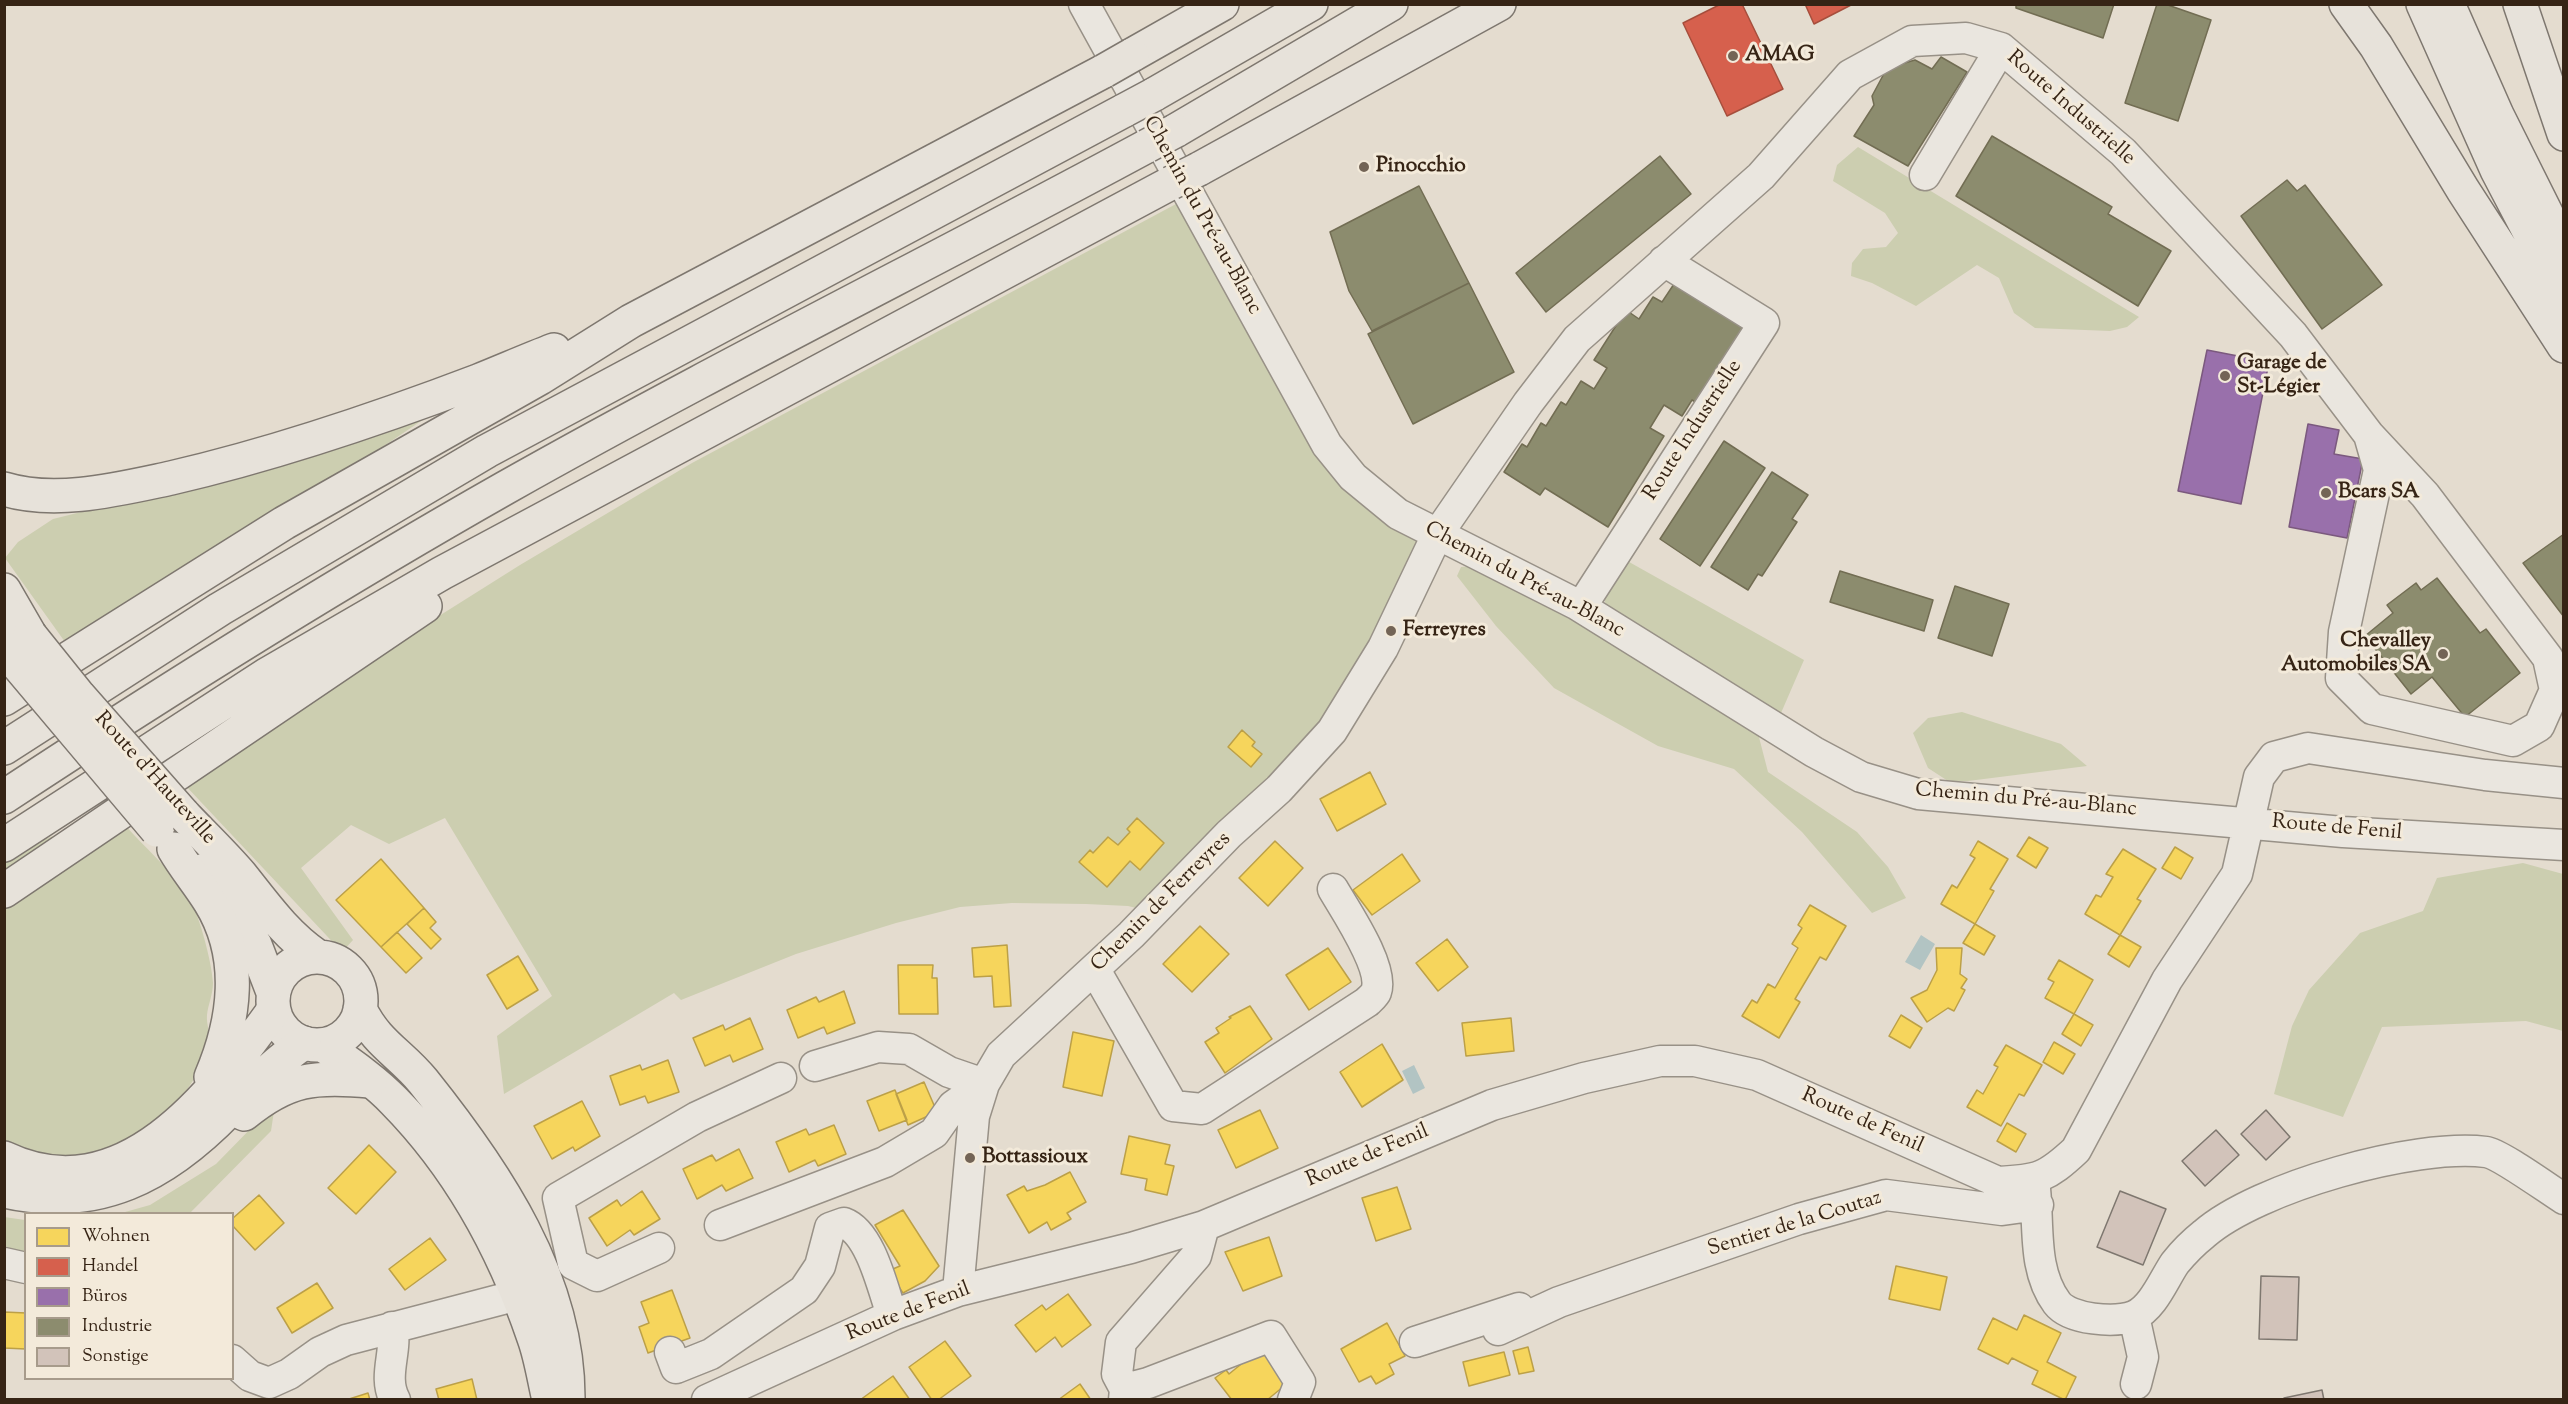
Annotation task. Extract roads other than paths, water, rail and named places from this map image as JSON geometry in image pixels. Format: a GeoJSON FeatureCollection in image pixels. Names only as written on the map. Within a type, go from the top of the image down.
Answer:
{"type":"FeatureCollection","features":[{"type":"Feature","properties":{"kind":"main road"},"geometry":{"type":"LineString","coordinates":[[4,699],[284,523],[540,378],[631,321],[1104,71],[1222,4]]}},
{"type":"Feature","properties":{"kind":"main road"},"geometry":{"type":"LineString","coordinates":[[4,748],[210,615],[457,468],[1139,102],[1311,4]]}},
{"type":"Feature","properties":{"kind":"main road"},"geometry":{"type":"LineString","coordinates":[[4,797],[156,697],[428,532],[590,442],[1161,138],[1391,4]]}},
{"type":"Feature","properties":{"kind":"main road"},"geometry":{"type":"LineString","coordinates":[[1320,100],[1466,4]]}},
{"type":"Feature","properties":{"kind":"main road"},"geometry":{"type":"LineString","coordinates":[[4,845],[276,669],[442,573],[1185,176],[1499,4]]}},
{"type":"Feature","properties":{"kind":"main road"},"geometry":{"type":"LineString","coordinates":[[2346,4],[2382,55],[2463,190],[2564,346]]}},
{"type":"Feature","properties":{"kind":"main road"},"geometry":{"type":"LineString","coordinates":[[2422,4],[2497,170],[2564,298]]}},
{"type":"Feature","properties":{"kind":"main road"},"geometry":{"type":"LineString","coordinates":[[2448,4],[2497,115],[2564,249]]}},
{"type":"Feature","properties":{"kind":"main road"},"geometry":{"type":"LineString","coordinates":[[2520,4],[2564,134]]}},
{"type":"Feature","properties":{"kind":"main road"},"geometry":{"type":"LineString","coordinates":[[4,489],[42,494],[82,493],[146,483],[220,466],[425,400],[631,321]]}},
{"type":"Feature","properties":{"kind":"main road"},"geometry":{"type":"LineString","coordinates":[[4,891],[291,695],[610,484]]}},
{"type":"Feature","properties":{"kind":"main road","name":"Route d'Hauteville"},"geometry":{"type":"LineString","coordinates":[[4,590],[14,644],[80,696],[171,831],[228,901],[255,945],[273,1001]]}},
{"type":"Feature","properties":{"kind":"main road"},"geometry":{"type":"LineString","coordinates":[[4,611],[14,644]]}},
{"type":"Feature","properties":{"kind":"main road"},"geometry":{"type":"LineString","coordinates":[[171,831],[190,877],[210,902],[223,926],[232,970],[232,1005],[226,1037],[200,1122]]}},
{"type":"Feature","properties":{"kind":"main road","name":"Route d'Hauteville"},"geometry":{"type":"LineString","coordinates":[[171,831],[240,874],[276,921],[298,943],[317,956]]}},
{"type":"Feature","properties":{"kind":"main road"},"geometry":{"type":"LineString","coordinates":[[4,1158],[23,1166],[53,1171],[101,1167],[200,1122],[271,1066],[314,1044],[347,1033],[354,1025],[360,1009],[361,994],[353,975],[338,961],[317,956],[304,958],[286,968],[273,1001],[200,1122],[176,1158],[145,1176],[90,1196],[60,1198],[4,1191]]}},
{"type":"Feature","properties":{"kind":"main road"},"geometry":{"type":"LineString","coordinates":[[273,1001],[281,1028],[290,1036],[314,1044],[370,1080],[393,1099],[450,1165],[489,1231],[545,1279]]}},
{"type":"Feature","properties":{"kind":"main road"},"geometry":{"type":"LineString","coordinates":[[360,1009],[376,1037],[412,1068],[477,1149],[516,1217],[545,1279],[562,1337],[568,1376],[568,1400]]}},
{"type":"Feature","properties":{"kind":"main road"},"geometry":{"type":"LineString","coordinates":[[200,1122],[227,1126],[271,1095],[303,1081],[320,1077],[370,1080]]}},
{"type":"Feature","properties":{"kind":"main road"},"geometry":{"type":"LineString","coordinates":[[545,1279],[535,1340],[549,1400]]}},
{"type":"Feature","properties":{"kind":"street","name":"Chemin du Pré-au-Blanc"},"geometry":{"type":"LineString","coordinates":[[1084,4],[1327,445],[1353,477],[1389,506],[1437,535],[1581,607],[1814,752],[1861,777],[1918,794],[2249,821]]}},
{"type":"Feature","properties":{"kind":"street","name":"Route Industrielle"},"geometry":{"type":"LineString","coordinates":[[1437,535],[1528,403],[1577,339],[1761,176],[1850,75],[1912,41],[1966,38],[2001,48],[2123,152],[2293,335],[2369,435],[2425,495],[2548,658],[2555,690],[2540,726],[2513,741],[2373,709],[2341,678],[2344,632],[2379,470],[2369,435]]}},
{"type":"Feature","properties":{"kind":"street"},"geometry":{"type":"LineString","coordinates":[[1926,175],[2001,48]]}},
{"type":"Feature","properties":{"kind":"street","name":"Route Industrielle"},"geometry":{"type":"LineString","coordinates":[[1581,607],[1764,323],[1664,261]]}},
{"type":"Feature","properties":{"kind":"street","name":"Chemin de Ferreyres"},"geometry":{"type":"LineString","coordinates":[[958,1291],[974,1116],[984,1084],[1001,1055],[1095,970],[1229,834],[1279,789],[1332,731],[1383,648],[1437,535]]}},
{"type":"Feature","properties":{"kind":"street"},"geometry":{"type":"LineString","coordinates":[[2249,821],[2259,777],[2274,757],[2308,748],[2485,775],[2564,783]]}},
{"type":"Feature","properties":{"kind":"street","name":"Route de Fenil"},"geometry":{"type":"LineString","coordinates":[[707,1400],[892,1315],[958,1291],[1131,1248],[1204,1226],[1492,1105],[1584,1078],[1660,1061],[1695,1062],[1757,1075],[1998,1182],[2036,1193],[2055,1169],[2076,1150],[2088,1131],[2167,980],[2237,874],[2249,821],[2343,832],[2564,844]]}},
{"type":"Feature","properties":{"kind":"street"},"geometry":{"type":"LineString","coordinates":[[1095,970],[1173,1106],[1202,1109],[1367,1002],[1376,992],[1377,978],[1372,959],[1333,889]]}},
{"type":"Feature","properties":{"kind":"street"},"geometry":{"type":"LineString","coordinates":[[815,1066],[878,1047],[909,1049],[949,1072],[984,1084]]}},
{"type":"Feature","properties":{"kind":"street"},"geometry":{"type":"LineString","coordinates":[[545,1279],[558,1198],[697,1117],[781,1078]]}},
{"type":"Feature","properties":{"kind":"street"},"geometry":{"type":"LineString","coordinates":[[720,1225],[885,1162],[934,1133],[953,1106],[984,1084]]}},
{"type":"Feature","properties":{"kind":"street"},"geometry":{"type":"LineString","coordinates":[[2036,1193],[2040,1268],[2058,1305],[2088,1320],[2134,1316],[2156,1295],[2183,1255],[2204,1234],[2236,1211],[2266,1197],[2368,1164],[2431,1152],[2488,1152],[2564,1199]]}},
{"type":"Feature","properties":{"kind":"street","name":"Sentier de la Coutaz"},"geometry":{"type":"LineString","coordinates":[[1498,1330],[1559,1302],[1799,1219],[1886,1195],[2002,1210],[2036,1193]]}},
{"type":"Feature","properties":{"kind":"street"},"geometry":{"type":"LineString","coordinates":[[670,1352],[676,1368],[711,1354],[804,1290],[820,1266],[830,1228],[844,1223],[858,1232],[877,1269],[892,1315]]}},
{"type":"Feature","properties":{"kind":"street"},"geometry":{"type":"LineString","coordinates":[[1204,1226],[1196,1256],[1121,1342],[1118,1374],[1124,1394],[1272,1336],[1300,1382],[1293,1400]]}},
{"type":"Feature","properties":{"kind":"street"},"geometry":{"type":"LineString","coordinates":[[234,1362],[263,1391],[273,1382],[333,1346],[545,1279],[597,1276],[659,1248]]}},
{"type":"Feature","properties":{"kind":"street"},"geometry":{"type":"LineString","coordinates":[[4,1263],[24,1268]]}},
{"type":"Feature","properties":{"kind":"street","name":"Sentier de la Coutaz"},"geometry":{"type":"LineString","coordinates":[[1415,1342],[1535,1303],[1549,1300],[1559,1302]]}},
{"type":"Feature","properties":{"kind":"street"},"geometry":{"type":"LineString","coordinates":[[2134,1316],[2143,1357],[2136,1384]]}},
{"type":"Feature","properties":{"kind":"street"},"geometry":{"type":"LineString","coordinates":[[392,1327],[394,1348],[390,1379],[395,1400]]}},
{"type":"Feature","properties":{"kind":"place","name":"AMAG"},"geometry":{"type":"Point","coordinates":[1733,56]}},
{"type":"Feature","properties":{"kind":"place","name":"Pinocchio"},"geometry":{"type":"Point","coordinates":[1364,167]}},
{"type":"Feature","properties":{"kind":"place","name":"Garage de St-Légier"},"geometry":{"type":"Point","coordinates":[2225,376]}},
{"type":"Feature","properties":{"kind":"place","name":"Bcars SA"},"geometry":{"type":"Point","coordinates":[2326,493]}},
{"type":"Feature","properties":{"kind":"place","name":"Ferreyres"},"geometry":{"type":"Point","coordinates":[1391,631]}},
{"type":"Feature","properties":{"kind":"place","name":"Chevalley Automobiles SA"},"geometry":{"type":"Point","coordinates":[2443,654]}},
{"type":"Feature","properties":{"kind":"place","name":"Bottassioux"},"geometry":{"type":"Point","coordinates":[970,1158]}}]}
